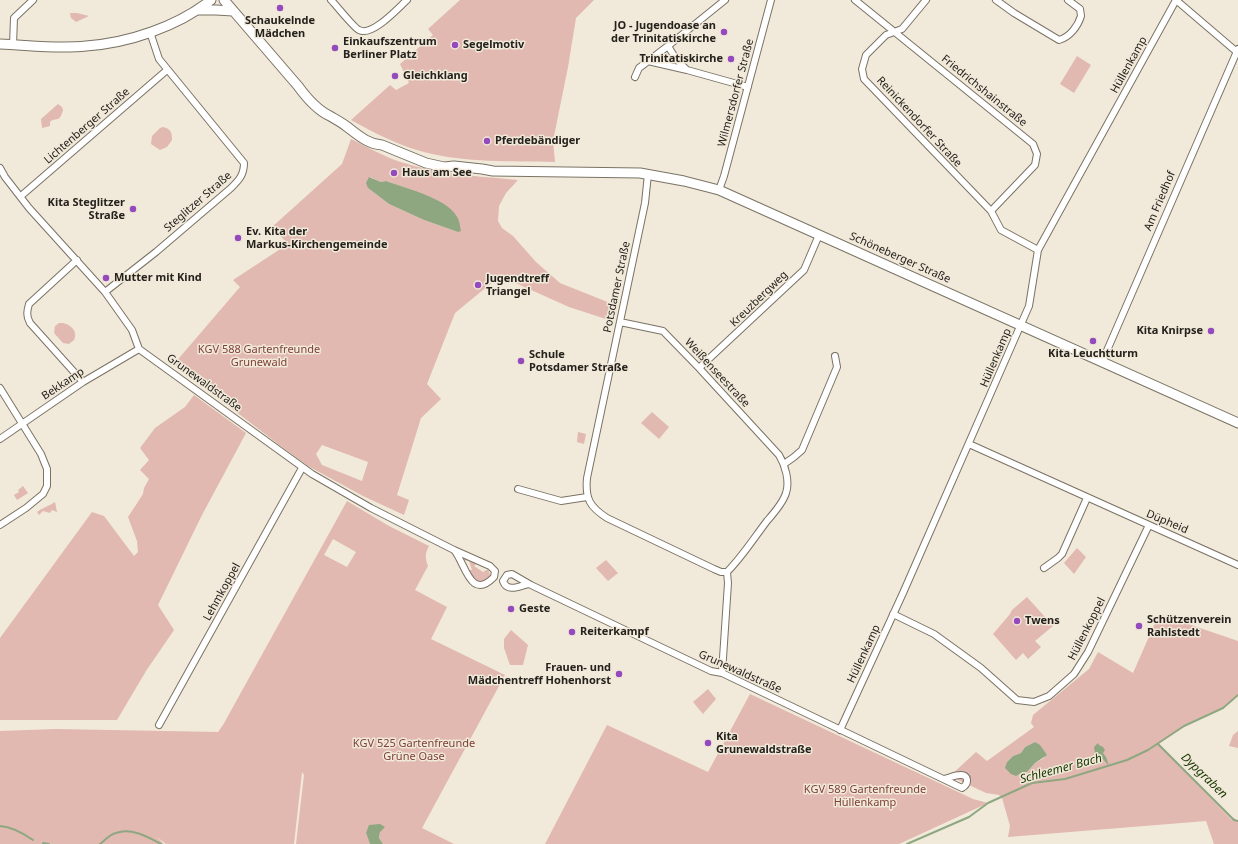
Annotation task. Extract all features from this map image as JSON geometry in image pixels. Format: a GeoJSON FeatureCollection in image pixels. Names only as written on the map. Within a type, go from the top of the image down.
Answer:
{"type":"FeatureCollection","features":[{"type":"Feature","properties":{"kind":"street"},"geometry":{"type":"LineString","coordinates":[[13,45],[14,18],[33,0]]}},
{"type":"Feature","properties":{"kind":"street"},"geometry":{"type":"LineString","coordinates":[[0,44],[61,47],[109,44],[150,32],[179,20],[196,11],[211,0]]}},
{"type":"Feature","properties":{"kind":"street","name":"Schöneberger Straße"},"geometry":{"type":"LineString","coordinates":[[224,0],[298,86],[307,92],[336,119],[349,128],[361,132],[382,145],[416,158],[427,159],[454,166],[493,171],[612,172],[648,174],[719,190],[1238,422]]}},
{"type":"Feature","properties":{"kind":"street"},"geometry":{"type":"LineString","coordinates":[[331,0],[358,30],[367,31],[377,27],[407,0]]}},
{"type":"Feature","properties":{"kind":"street"},"geometry":{"type":"LineString","coordinates":[[635,77],[639,68],[725,0]]}},
{"type":"Feature","properties":{"kind":"street","name":"Wilmersdorfer Straße"},"geometry":{"type":"LineString","coordinates":[[719,190],[772,0]]}},
{"type":"Feature","properties":{"kind":"street","name":"Friedrichshainstraße"},"geometry":{"type":"LineString","coordinates":[[855,0],[1033,144],[1037,154],[1035,165],[991,211]]}},
{"type":"Feature","properties":{"kind":"street","name":"Reinickendorfer Straße"},"geometry":{"type":"LineString","coordinates":[[926,0],[902,29],[886,35],[866,55],[862,70],[864,78],[991,211],[1001,230],[1038,250]]}},
{"type":"Feature","properties":{"kind":"street"},"geometry":{"type":"LineString","coordinates":[[996,0],[1014,13],[1059,40],[1070,35],[1082,16],[1080,9],[1068,0]]}},
{"type":"Feature","properties":{"kind":"street"},"geometry":{"type":"LineString","coordinates":[[1176,0],[1237,51]]}},
{"type":"Feature","properties":{"kind":"street","name":"Hüllenkamp"},"geometry":{"type":"LineString","coordinates":[[840,730],[969,444],[1029,306],[1038,250],[1176,0]]}},
{"type":"Feature","properties":{"kind":"street"},"geometry":{"type":"LineString","coordinates":[[196,11],[233,11]]}},
{"type":"Feature","properties":{"kind":"street","name":"Steglitzer Straße"},"geometry":{"type":"LineString","coordinates":[[105,292],[156,252],[231,188],[240,179],[244,168],[244,163],[159,59],[150,32]]}},
{"type":"Feature","properties":{"kind":"street"},"geometry":{"type":"LineString","coordinates":[[668,46],[676,59],[687,70]]}},
{"type":"Feature","properties":{"kind":"street","name":"Am Friedhof"},"geometry":{"type":"LineString","coordinates":[[1102,362],[1237,51]]}},
{"type":"Feature","properties":{"kind":"street"},"geometry":{"type":"LineString","coordinates":[[648,61],[748,87]]}},
{"type":"Feature","properties":{"kind":"street","name":"Lichtenberger Straße"},"geometry":{"type":"LineString","coordinates":[[21,196],[167,70]]}},
{"type":"Feature","properties":{"kind":"street"},"geometry":{"type":"LineString","coordinates":[[0,168],[5,178],[21,196],[29,208],[105,292],[132,330],[139,349]]}},
{"type":"Feature","properties":{"kind":"street","name":"Potsdamer Straße"},"geometry":{"type":"LineString","coordinates":[[587,497],[587,478],[645,203],[648,174]]}},
{"type":"Feature","properties":{"kind":"street","name":"Kreuzbergweg"},"geometry":{"type":"LineString","coordinates":[[699,368],[804,270],[819,235]]}},
{"type":"Feature","properties":{"kind":"street"},"geometry":{"type":"LineString","coordinates":[[76,260],[29,304],[27,318],[83,382]]}},
{"type":"Feature","properties":{"kind":"street","name":"Weißenseestraße"},"geometry":{"type":"LineString","coordinates":[[620,322],[663,331],[779,455],[784,464],[788,484],[786,493],[780,505],[727,572]]}},
{"type":"Feature","properties":{"kind":"street","name":"Bekkamp"},"geometry":{"type":"LineString","coordinates":[[0,439],[83,382],[139,349]]}},
{"type":"Feature","properties":{"kind":"street","name":"Grunewaldstraße"},"geometry":{"type":"LineString","coordinates":[[139,349],[251,429],[302,468],[360,502],[454,550],[490,566],[495,571],[494,577],[484,584],[471,581],[454,550]]}},
{"type":"Feature","properties":{"kind":"street"},"geometry":{"type":"LineString","coordinates":[[784,464],[794,458],[802,450],[837,367],[835,356]]}},
{"type":"Feature","properties":{"kind":"street"},"geometry":{"type":"LineString","coordinates":[[0,388],[41,454],[47,469],[46,486],[43,494],[26,508],[0,525]]}},
{"type":"Feature","properties":{"kind":"street","name":"Düpheid"},"geometry":{"type":"LineString","coordinates":[[969,444],[1238,565]]}},
{"type":"Feature","properties":{"kind":"street","name":"Lehmkoppel"},"geometry":{"type":"LineString","coordinates":[[159,725],[302,468]]}},
{"type":"Feature","properties":{"kind":"street"},"geometry":{"type":"LineString","coordinates":[[518,489],[561,501],[587,497],[593,507],[607,518],[714,569],[721,572],[727,572],[728,584],[722,673]]}},
{"type":"Feature","properties":{"kind":"street"},"geometry":{"type":"LineString","coordinates":[[1044,568],[1062,554],[1088,498]]}},
{"type":"Feature","properties":{"kind":"street","name":"Hüllenkoppel"},"geometry":{"type":"LineString","coordinates":[[893,614],[934,634],[981,668],[1018,700],[1034,702],[1049,696],[1074,674],[1088,652],[1148,525]]}},
{"type":"Feature","properties":{"kind":"street","name":"Grunewaldstraße"},"geometry":{"type":"LineString","coordinates":[[528,584],[711,671],[722,673],[944,779]]}},
{"type":"Feature","properties":{"kind":"green space"},"geometry":{"type":"Polygon","coordinates":[[[460,0],[594,0],[576,18],[553,141],[555,162],[489,161],[440,156],[414,149],[396,142],[351,120],[390,85],[396,90],[409,83],[400,64],[433,35],[428,29],[460,0]]]}},
{"type":"Feature","properties":{"kind":"green space"},"geometry":{"type":"Polygon","coordinates":[[[70,13],[89,16],[76,22],[71,18],[70,13]]]}},
{"type":"Feature","properties":{"kind":"green space"},"geometry":{"type":"Polygon","coordinates":[[[1077,56],[1091,65],[1074,93],[1060,84],[1077,56]]]}},
{"type":"Feature","properties":{"kind":"green space"},"geometry":{"type":"Polygon","coordinates":[[[58,104],[63,110],[60,117],[52,120],[50,122],[50,126],[42,128],[41,119],[58,104]]]}},
{"type":"Feature","properties":{"kind":"green space"},"geometry":{"type":"Polygon","coordinates":[[[163,127],[170,131],[172,140],[167,147],[160,150],[151,144],[152,136],[163,127]]]}},
{"type":"Feature","properties":{"kind":"green space","name":"KGV 588 Gartenfreunde Grunewald"},"geometry":{"type":"Polygon","coordinates":[[[351,139],[392,159],[423,168],[470,176],[518,180],[506,193],[499,206],[498,221],[502,228],[513,236],[536,262],[560,283],[615,305],[612,321],[569,307],[500,276],[455,313],[427,384],[441,399],[421,418],[397,495],[409,500],[404,515],[363,496],[308,466],[174,364],[240,287],[233,280],[288,244],[272,227],[342,164],[351,139]],[[370,177],[368,188],[389,204],[424,220],[458,232],[406,188],[386,181],[381,182],[370,177]],[[322,445],[316,454],[322,465],[362,481],[368,462],[322,445]]]}},
{"type":"Feature","properties":{"kind":"green space"},"geometry":{"type":"Polygon","coordinates":[[[59,323],[69,325],[74,330],[74,340],[69,344],[63,343],[54,333],[55,326],[59,323]]]}},
{"type":"Feature","properties":{"kind":"green space"},"geometry":{"type":"Polygon","coordinates":[[[194,395],[246,433],[202,515],[158,605],[174,630],[146,671],[117,720],[0,720],[0,638],[92,512],[104,516],[134,556],[138,552],[137,541],[128,517],[143,494],[144,488],[149,479],[140,470],[149,460],[140,448],[155,428],[185,407],[194,395]]]}},
{"type":"Feature","properties":{"kind":"green space"},"geometry":{"type":"Polygon","coordinates":[[[652,412],[669,427],[659,439],[641,423],[652,412]]]}},
{"type":"Feature","properties":{"kind":"green space"},"geometry":{"type":"Polygon","coordinates":[[[578,432],[586,434],[584,444],[577,442],[578,432]]]}},
{"type":"Feature","properties":{"kind":"green space"},"geometry":{"type":"Polygon","coordinates":[[[23,486],[28,493],[17,500],[14,495],[19,492],[18,490],[23,486]]]}},
{"type":"Feature","properties":{"kind":"green space","name":"KGV 525 Gartenfreunde Grüne Oase"},"geometry":{"type":"Polygon","coordinates":[[[347,501],[389,526],[429,546],[426,556],[428,566],[415,590],[447,607],[431,639],[505,675],[422,828],[454,844],[383,844],[379,838],[380,832],[366,833],[370,844],[296,844],[304,775],[302,772],[294,844],[166,844],[157,837],[164,844],[0,844],[0,731],[56,729],[218,732],[347,501]],[[333,539],[324,555],[347,567],[356,552],[333,539]]]}},
{"type":"Feature","properties":{"kind":"green space"},"geometry":{"type":"Polygon","coordinates":[[[55,502],[57,512],[52,510],[50,513],[43,511],[39,515],[37,512],[55,502]]]}},
{"type":"Feature","properties":{"kind":"green space"},"geometry":{"type":"Polygon","coordinates":[[[1077,548],[1086,557],[1074,574],[1064,563],[1077,548]]]}},
{"type":"Feature","properties":{"kind":"green space"},"geometry":{"type":"Polygon","coordinates":[[[462,557],[477,563],[474,566],[483,572],[488,569],[490,575],[489,577],[481,581],[475,580],[475,578],[474,579],[467,570],[472,570],[469,561],[463,560],[462,557]]]}},
{"type":"Feature","properties":{"kind":"green space"},"geometry":{"type":"Polygon","coordinates":[[[606,560],[618,573],[608,581],[596,568],[606,560]]]}},
{"type":"Feature","properties":{"kind":"green space"},"geometry":{"type":"Polygon","coordinates":[[[1027,597],[1053,626],[1035,641],[1041,647],[1028,659],[1023,653],[1016,660],[993,634],[1012,610],[1027,597]]]}},
{"type":"Feature","properties":{"kind":"green space"},"geometry":{"type":"Polygon","coordinates":[[[1159,614],[1238,641],[1238,694],[1223,707],[1184,725],[1184,727],[1158,744],[1232,820],[1234,818],[1238,821],[1238,844],[1214,844],[1206,821],[1008,837],[1010,826],[1002,798],[999,795],[986,793],[950,776],[976,752],[987,761],[1034,727],[1031,723],[1033,715],[1089,669],[1098,652],[1133,673],[1159,614]],[[1035,742],[1025,747],[1021,753],[1013,756],[1007,762],[1023,772],[1027,772],[1035,763],[1044,758],[1035,742]]]}},
{"type":"Feature","properties":{"kind":"green space"},"geometry":{"type":"Polygon","coordinates":[[[511,630],[528,645],[523,665],[510,665],[504,648],[504,639],[511,630]]]}},
{"type":"Feature","properties":{"kind":"green space"},"geometry":{"type":"Polygon","coordinates":[[[708,689],[716,699],[703,714],[693,702],[708,689]]]}},
{"type":"Feature","properties":{"kind":"green space","name":"KGV 589 Gartenfreunde Hüllenkamp"},"geometry":{"type":"Polygon","coordinates":[[[750,694],[973,799],[988,803],[899,844],[545,844],[607,725],[708,772],[750,694]]]}},
{"type":"Feature","properties":{"kind":"green space"},"geometry":{"type":"Polygon","coordinates":[[[1238,731],[1238,748],[1229,746],[1233,735],[1238,731]]]}},
{"type":"Feature","properties":{"kind":"shaded area"},"geometry":{"type":"Polygon","coordinates":[[[369,177],[381,182],[386,181],[416,191],[438,201],[455,213],[459,221],[461,231],[458,232],[424,220],[389,204],[368,188],[366,183],[369,177]]]}},
{"type":"Feature","properties":{"kind":"shaded area"},"geometry":{"type":"Polygon","coordinates":[[[1035,742],[1040,745],[1047,755],[1035,763],[1027,772],[1023,772],[1016,776],[1011,774],[1005,768],[1007,762],[1013,756],[1021,753],[1025,747],[1035,742]]]}},
{"type":"Feature","properties":{"kind":"shaded area"},"geometry":{"type":"Polygon","coordinates":[[[1098,743],[1105,750],[1103,753],[1109,766],[1095,753],[1094,747],[1098,743]]]}},
{"type":"Feature","properties":{"kind":"shaded area"},"geometry":{"type":"Polygon","coordinates":[[[380,824],[385,827],[380,832],[379,838],[383,844],[370,844],[366,833],[369,825],[380,824]]]}},
{"type":"Feature","properties":{"kind":"waterway","name":"Schleemer Bach"},"geometry":{"type":"LineString","coordinates":[[907,844],[969,817],[988,803],[1032,783],[1065,779],[1127,760],[1148,750],[1184,726],[1223,708],[1238,695]]}},
{"type":"Feature","properties":{"kind":"waterway","name":"Dypgraben"},"geometry":{"type":"LineString","coordinates":[[1158,744],[1234,820],[1238,821]]}},
{"type":"Feature","properties":{"kind":"waterway","name":"Schleemer Bach"},"geometry":{"type":"LineString","coordinates":[[0,826],[17,831],[33,840]]}},
{"type":"Feature","properties":{"kind":"waterway","name":"Schleemer Bach"},"geometry":{"type":"LineString","coordinates":[[100,844],[109,836],[122,831],[133,832],[151,838],[161,844]]}},
{"type":"Feature","properties":{"kind":"waterway","name":"Schleemer Bach"},"geometry":{"type":"LineString","coordinates":[[43,843],[49,844]]}},
{"type":"Feature","properties":{"kind":"place","name":"Schaukelnde Mädchen"},"geometry":{"type":"Point","coordinates":[280,8]}},
{"type":"Feature","properties":{"kind":"place","name":"JO - Jugendoase an der Trinitatiskirche"},"geometry":{"type":"Point","coordinates":[724,32]}},
{"type":"Feature","properties":{"kind":"place","name":"Segelmotiv"},"geometry":{"type":"Point","coordinates":[455,45]}},
{"type":"Feature","properties":{"kind":"place","name":"Einkaufszentrum Berliner Platz"},"geometry":{"type":"Point","coordinates":[335,48]}},
{"type":"Feature","properties":{"kind":"place","name":"Trinitatiskirche"},"geometry":{"type":"Point","coordinates":[731,59]}},
{"type":"Feature","properties":{"kind":"place","name":"Gleichklang"},"geometry":{"type":"Point","coordinates":[395,76]}},
{"type":"Feature","properties":{"kind":"place","name":"Pferdebändiger"},"geometry":{"type":"Point","coordinates":[487,141]}},
{"type":"Feature","properties":{"kind":"place","name":"Haus am See"},"geometry":{"type":"Point","coordinates":[394,173]}},
{"type":"Feature","properties":{"kind":"place","name":"Kita Steglitzer Straße"},"geometry":{"type":"Point","coordinates":[133,209]}},
{"type":"Feature","properties":{"kind":"place","name":"Ev. Kita der Markus-Kirchengemeinde"},"geometry":{"type":"Point","coordinates":[238,238]}},
{"type":"Feature","properties":{"kind":"place","name":"Mutter mit Kind"},"geometry":{"type":"Point","coordinates":[106,278]}},
{"type":"Feature","properties":{"kind":"place","name":"Jugendtreff Triangel"},"geometry":{"type":"Point","coordinates":[478,285]}},
{"type":"Feature","properties":{"kind":"place","name":"Kita Knirpse"},"geometry":{"type":"Point","coordinates":[1211,331]}},
{"type":"Feature","properties":{"kind":"place","name":"Kita Leuchtturm"},"geometry":{"type":"Point","coordinates":[1093,341]}},
{"type":"Feature","properties":{"kind":"place","name":"Schule Potsdamer Straße"},"geometry":{"type":"Point","coordinates":[521,361]}},
{"type":"Feature","properties":{"kind":"place","name":"Geste"},"geometry":{"type":"Point","coordinates":[511,609]}},
{"type":"Feature","properties":{"kind":"place","name":"Twens"},"geometry":{"type":"Point","coordinates":[1017,621]}},
{"type":"Feature","properties":{"kind":"place","name":"Schützenverein Rahlstedt"},"geometry":{"type":"Point","coordinates":[1139,626]}},
{"type":"Feature","properties":{"kind":"place","name":"Reiterkampf"},"geometry":{"type":"Point","coordinates":[572,632]}},
{"type":"Feature","properties":{"kind":"place","name":"Frauen- und Mädchentreff Hohenhorst"},"geometry":{"type":"Point","coordinates":[619,674]}},
{"type":"Feature","properties":{"kind":"place","name":"Kita Grunewaldstraße"},"geometry":{"type":"Point","coordinates":[708,743]}}]}
